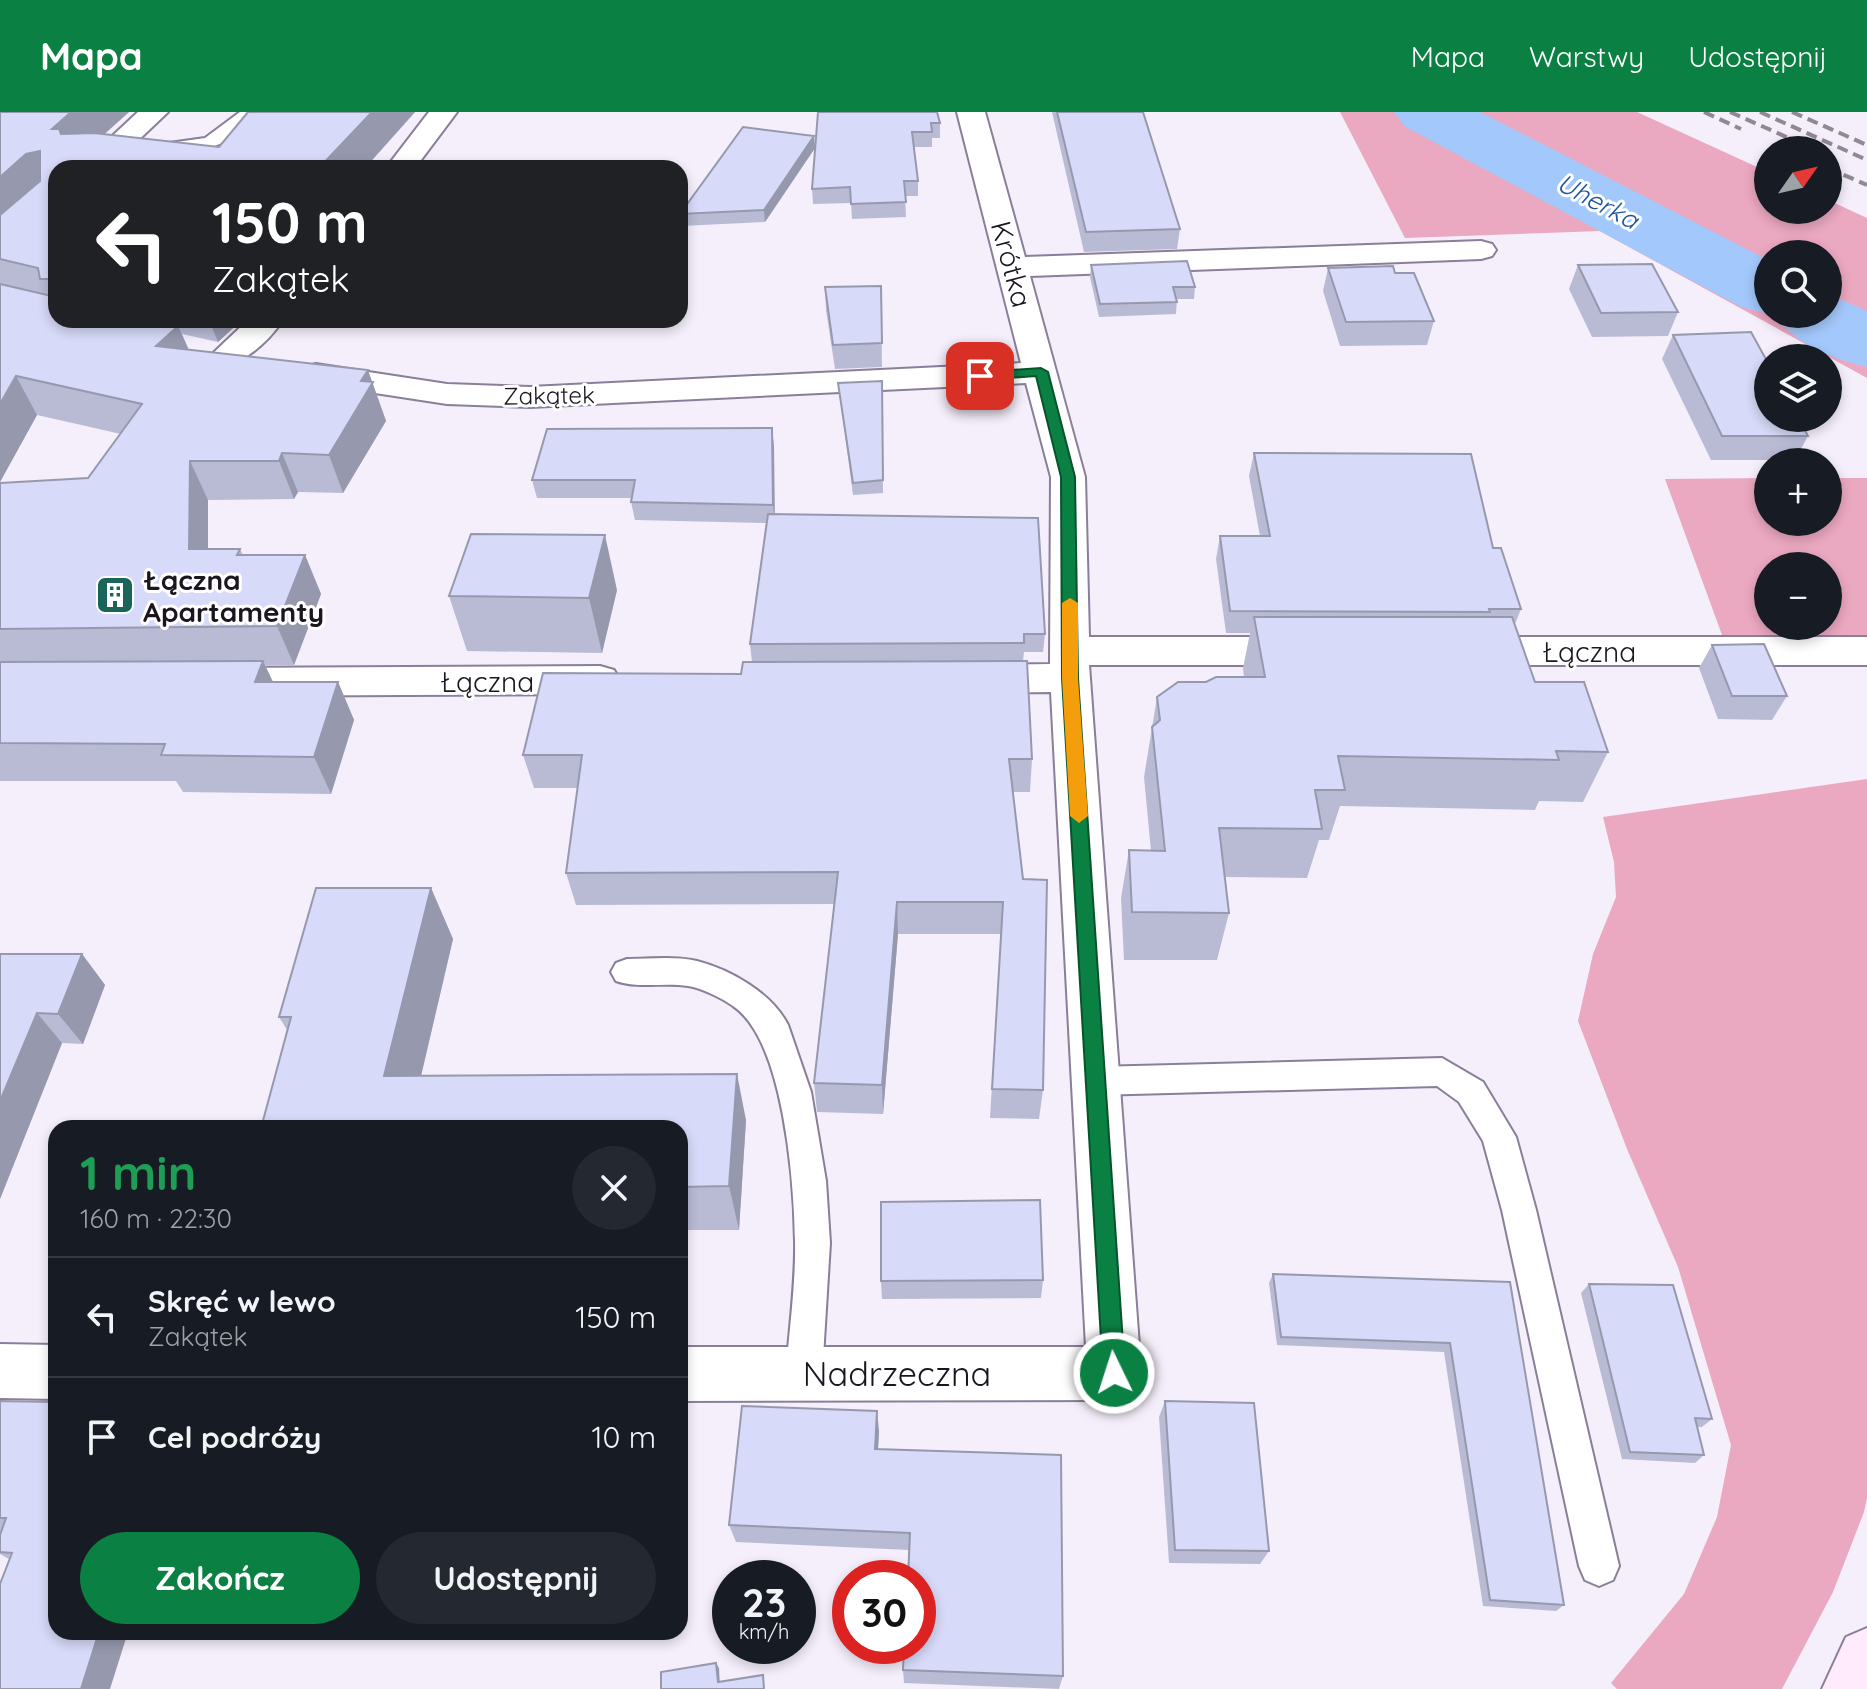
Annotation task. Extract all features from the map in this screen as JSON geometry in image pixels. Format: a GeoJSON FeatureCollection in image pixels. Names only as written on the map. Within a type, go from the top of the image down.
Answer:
{"type":"FeatureCollection","features":[{"type":"Feature","properties":{"kind":"main road"},"geometry":{"type":"LineString","coordinates":[[1852,1689],[1867,1658]]}},
{"type":"Feature","properties":{"kind":"street"},"geometry":{"type":"LineString","coordinates":[[102,159],[154,112]]}},
{"type":"Feature","properties":{"kind":"street"},"geometry":{"type":"LineString","coordinates":[[406,160],[443,112]]}},
{"type":"Feature","properties":{"kind":"street","name":"Krótka"},"geometry":{"type":"LineString","coordinates":[[971,112],[1068,477],[1070,665],[1114,1373]]}},
{"type":"Feature","properties":{"kind":"street"},"geometry":{"type":"LineString","coordinates":[[1013,267],[1481,250]]}},
{"type":"Feature","properties":{"kind":"street","name":"Zakątek"},"geometry":{"type":"LineString","coordinates":[[262,328],[240,361],[447,394],[530,397],[1041,372]]}},
{"type":"Feature","properties":{"kind":"street"},"geometry":{"type":"LineString","coordinates":[[927,679],[1070,665],[1341,651]]}},
{"type":"Feature","properties":{"kind":"street","name":"Łączna"},"geometry":{"type":"LineString","coordinates":[[1437,651],[1867,651]]}},
{"type":"Feature","properties":{"kind":"street","name":"Łączna"},"geometry":{"type":"LineString","coordinates":[[176,682],[639,680]]}},
{"type":"Feature","properties":{"kind":"street"},"geometry":{"type":"LineString","coordinates":[[0,1371],[48,1372]]}},
{"type":"Feature","properties":{"kind":"street","name":"Nadrzeczna"},"geometry":{"type":"LineString","coordinates":[[688,1374],[1114,1373]]}},
{"type":"Feature","properties":{"kind":"lane"},"geometry":{"type":"LineString","coordinates":[[102,159],[199,147],[227,136],[251,112]]}},
{"type":"Feature","properties":{"kind":"lane"},"geometry":{"type":"LineString","coordinates":[[627,972],[694,973],[745,997],[772,1025],[795,1092],[809,1181],[813,1243],[804,1374]]}},
{"type":"Feature","properties":{"kind":"lane"},"geometry":{"type":"LineString","coordinates":[[1095,1081],[1442,1072],[1471,1092],[1499,1137],[1519,1210],[1599,1566]]}},
{"type":"Feature","properties":{"kind":"shaded area"},"geometry":{"type":"Polygon","coordinates":[[[1340,112],[1637,112],[1754,166],[1754,224],[1842,224],[1842,206],[1867,218],[1867,378],[1842,364],[1842,344],[1805,344],[1776,328],[1842,328],[1842,240],[1754,240],[1754,316],[1600,231],[1405,238],[1340,112]]]}},
{"type":"Feature","properties":{"kind":"shaded area"},"geometry":{"type":"Polygon","coordinates":[[[1754,478],[1754,536],[1842,536],[1842,478],[1867,478],[1867,636],[1842,636],[1842,552],[1754,552],[1754,635],[1722,635],[1665,479],[1754,478]]]}},
{"type":"Feature","properties":{"kind":"shaded area"},"geometry":{"type":"Polygon","coordinates":[[[1867,779],[1867,1498],[1864,1512],[1833,1592],[1782,1689],[1617,1689],[1611,1683],[1684,1594],[1717,1517],[1731,1445],[1678,1267],[1627,1149],[1578,1021],[1593,954],[1616,897],[1614,862],[1603,817],[1867,779]]]}},
{"type":"Feature","properties":{"kind":"building"},"geometry":{"type":"Polygon","coordinates":[[[0,112],[71,112],[52,129],[59,129],[61,134],[94,133],[219,147],[248,112],[372,112],[327,160],[48,160],[48,279],[40,279],[38,268],[0,259],[0,215],[40,181],[40,151],[26,154],[0,177],[0,112]]]}},
{"type":"Feature","properties":{"kind":"building"},"geometry":{"type":"Polygon","coordinates":[[[818,112],[937,112],[940,123],[931,123],[932,132],[912,132],[918,181],[904,181],[906,202],[851,204],[850,187],[812,189],[818,112]]]}},
{"type":"Feature","properties":{"kind":"building"},"geometry":{"type":"Polygon","coordinates":[[[1057,112],[1143,112],[1180,229],[1086,232],[1057,112]]]}},
{"type":"Feature","properties":{"kind":"building"},"geometry":{"type":"Polygon","coordinates":[[[743,127],[814,136],[764,210],[688,214],[688,203],[743,127]]]}},
{"type":"Feature","properties":{"kind":"building"},"geometry":{"type":"Polygon","coordinates":[[[1187,261],[1195,287],[1173,287],[1177,302],[1100,304],[1091,265],[1187,261]]]}},
{"type":"Feature","properties":{"kind":"building"},"geometry":{"type":"Polygon","coordinates":[[[1652,264],[1678,312],[1601,313],[1578,265],[1652,264]]]}},
{"type":"Feature","properties":{"kind":"building"},"geometry":{"type":"Polygon","coordinates":[[[1393,266],[1395,273],[1414,273],[1434,321],[1346,322],[1328,268],[1393,266]]]}},
{"type":"Feature","properties":{"kind":"building"},"geometry":{"type":"Polygon","coordinates":[[[0,284],[48,295],[48,328],[176,328],[156,346],[368,370],[361,381],[373,382],[329,455],[282,453],[279,461],[190,461],[189,549],[240,549],[237,555],[305,555],[277,626],[0,629],[0,483],[88,478],[142,404],[16,376],[0,404],[0,284]]]}},
{"type":"Feature","properties":{"kind":"building"},"geometry":{"type":"Polygon","coordinates":[[[881,286],[882,343],[833,345],[825,287],[881,286]]]}},
{"type":"Feature","properties":{"kind":"building"},"geometry":{"type":"Polygon","coordinates":[[[1751,332],[1758,344],[1754,344],[1754,432],[1806,432],[1808,436],[1722,436],[1673,335],[1751,332]]]}},
{"type":"Feature","properties":{"kind":"building"},"geometry":{"type":"Polygon","coordinates":[[[882,381],[883,480],[853,483],[838,383],[882,381]]]}},
{"type":"Feature","properties":{"kind":"building"},"geometry":{"type":"Polygon","coordinates":[[[772,428],[773,505],[631,502],[635,480],[532,480],[547,429],[772,428]]]}},
{"type":"Feature","properties":{"kind":"building"},"geometry":{"type":"Polygon","coordinates":[[[1254,453],[1471,454],[1493,548],[1501,548],[1521,609],[1489,609],[1490,612],[1230,611],[1220,536],[1270,536],[1254,453]]]}},
{"type":"Feature","properties":{"kind":"building"},"geometry":{"type":"Polygon","coordinates":[[[768,514],[1038,518],[1045,634],[1024,634],[1024,643],[750,644],[768,514]]]}},
{"type":"Feature","properties":{"kind":"building"},"geometry":{"type":"Polygon","coordinates":[[[471,534],[605,535],[589,598],[449,596],[471,534]]]}},
{"type":"Feature","properties":{"kind":"building"},"geometry":{"type":"Polygon","coordinates":[[[1254,617],[1512,617],[1535,682],[1584,682],[1608,752],[1556,751],[1559,760],[1338,756],[1345,790],[1315,790],[1322,829],[1219,828],[1229,913],[1132,912],[1129,850],[1165,851],[1152,727],[1160,720],[1157,697],[1178,682],[1206,682],[1216,677],[1265,677],[1254,617]]]}},
{"type":"Feature","properties":{"kind":"building"},"geometry":{"type":"Polygon","coordinates":[[[1764,644],[1787,696],[1732,696],[1712,645],[1764,644]]]}},
{"type":"Feature","properties":{"kind":"building"},"geometry":{"type":"Polygon","coordinates":[[[263,661],[255,682],[338,682],[314,757],[161,755],[165,744],[0,743],[0,662],[263,661]]]}},
{"type":"Feature","properties":{"kind":"building"},"geometry":{"type":"Polygon","coordinates":[[[1027,661],[1032,759],[1009,759],[1023,879],[1047,880],[1043,1090],[992,1089],[1003,902],[897,902],[882,1085],[814,1083],[838,872],[566,873],[582,755],[523,755],[543,673],[741,674],[743,662],[1027,661]]]}},
{"type":"Feature","properties":{"kind":"building"},"geometry":{"type":"Polygon","coordinates":[[[316,888],[431,888],[384,1076],[737,1074],[729,1186],[688,1187],[688,1120],[263,1120],[291,1017],[279,1017],[316,888]]]}},
{"type":"Feature","properties":{"kind":"building"},"geometry":{"type":"Polygon","coordinates":[[[0,954],[82,954],[58,1014],[37,1013],[0,1101],[0,954]]]}},
{"type":"Feature","properties":{"kind":"building"},"geometry":{"type":"Polygon","coordinates":[[[1040,1200],[1043,1280],[881,1281],[881,1202],[1040,1200]]]}},
{"type":"Feature","properties":{"kind":"building"},"geometry":{"type":"Polygon","coordinates":[[[1273,1274],[1510,1282],[1564,1605],[1490,1600],[1450,1343],[1281,1337],[1273,1274]]]}},
{"type":"Feature","properties":{"kind":"building"},"geometry":{"type":"Polygon","coordinates":[[[1589,1284],[1673,1285],[1712,1419],[1695,1418],[1704,1455],[1630,1452],[1589,1284]]]}},
{"type":"Feature","properties":{"kind":"building"},"geometry":{"type":"Polygon","coordinates":[[[0,1401],[48,1402],[48,1640],[96,1640],[81,1689],[0,1689],[0,1584],[12,1553],[0,1552],[0,1535],[6,1518],[0,1518],[0,1401]]]}},
{"type":"Feature","properties":{"kind":"building"},"geometry":{"type":"Polygon","coordinates":[[[1165,1401],[1254,1403],[1269,1551],[1175,1550],[1165,1401]]]}},
{"type":"Feature","properties":{"kind":"building"},"geometry":{"type":"Polygon","coordinates":[[[742,1406],[877,1411],[875,1449],[1061,1455],[1063,1676],[903,1670],[903,1664],[936,1664],[936,1560],[909,1560],[910,1533],[729,1525],[742,1406]]]}},
{"type":"Feature","properties":{"kind":"building"},"geometry":{"type":"Polygon","coordinates":[[[716,1664],[718,1682],[763,1675],[764,1689],[661,1689],[661,1672],[716,1664]]]}},
{"type":"Feature","properties":{"kind":"waterway","name":"Uherka"},"geometry":{"type":"LineString","coordinates":[[1428,112],[1754,284]]}},
{"type":"Feature","properties":{"kind":"waterway","name":"Uherka"},"geometry":{"type":"LineString","coordinates":[[1839,328],[1867,343]]}},
{"type":"Feature","properties":{"kind":"railway"},"geometry":{"type":"LineString","coordinates":[[1704,112],[1741,129]]}},
{"type":"Feature","properties":{"kind":"railway"},"geometry":{"type":"LineString","coordinates":[[1730,112],[1784,136]]}},
{"type":"Feature","properties":{"kind":"railway"},"geometry":{"type":"LineString","coordinates":[[1760,112],[1867,160]]}},
{"type":"Feature","properties":{"kind":"railway"},"geometry":{"type":"LineString","coordinates":[[1792,112],[1867,145]]}},
{"type":"Feature","properties":{"kind":"railway"},"geometry":{"type":"LineString","coordinates":[[1842,174],[1867,185]]}},
{"type":"Feature","properties":{"kind":"slow traffic"},"geometry":{"type":"LineString","coordinates":[[1070,603],[1070,678],[1079,816]]}},
{"type":"Feature","properties":{"kind":"place","name":"Łączna Apartamenty"},"geometry":{"type":"Point","coordinates":[115,595]}},
{"type":"Feature","properties":{"kind":"route"},"geometry":{"type":"LineString","coordinates":[[980,376],[1041,372],[1068,477],[1070,678],[1114,1373]]}}]}
